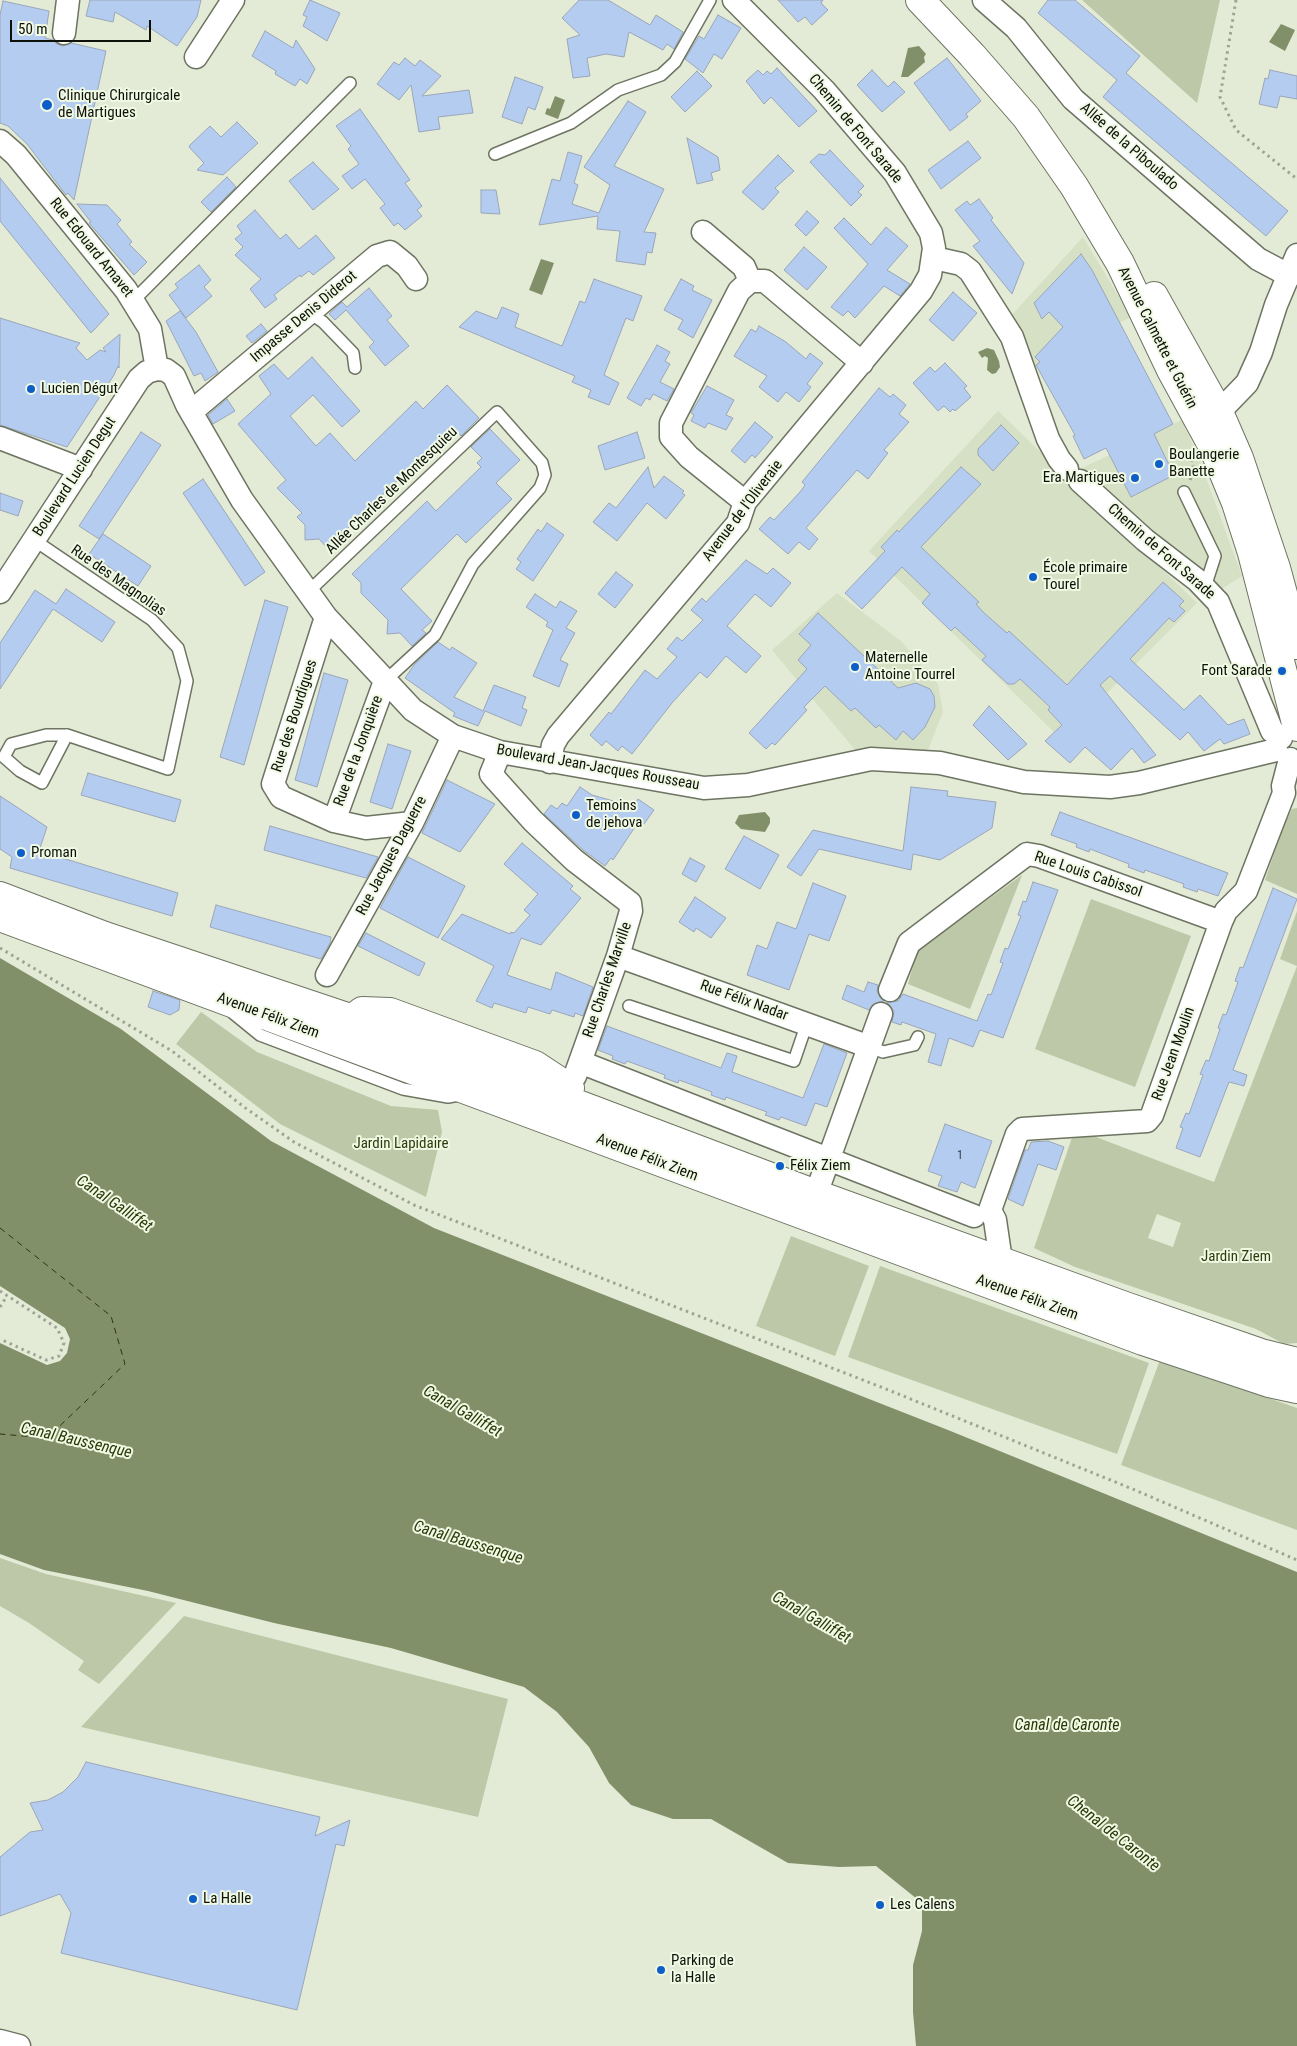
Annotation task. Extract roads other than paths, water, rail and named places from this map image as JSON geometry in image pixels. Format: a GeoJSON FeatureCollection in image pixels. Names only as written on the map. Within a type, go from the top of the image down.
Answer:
{"type":"FeatureCollection","features":[{"type":"Feature","properties":{"kind":"main road","name":"Avenue Calmette et Guérin"},"geometry":{"type":"LineString","coordinates":[[920,0],[972,55],[1026,118],[1074,186],[1120,263],[1171,370],[1213,447],[1236,504],[1252,553],[1290,744]]}},
{"type":"Feature","properties":{"kind":"main road","name":"Avenue Calmette et Guérin"},"geometry":{"type":"LineString","coordinates":[[936,0],[1029,107],[1087,184],[1153,293],[1219,412],[1239,458],[1262,522],[1297,645]]}},
{"type":"Feature","properties":{"kind":"main road","name":"Avenue Félix Ziem"},"geometry":{"type":"LineString","coordinates":[[0,896],[105,936],[353,1019],[362,1011],[390,1012],[535,1065],[568,1094],[816,1194],[1260,1353],[1297,1362]]}},
{"type":"Feature","properties":{"kind":"main road","name":"Avenue Félix Ziem"},"geometry":{"type":"LineString","coordinates":[[0,917],[1143,1341],[1269,1383],[1297,1389]]}},
{"type":"Feature","properties":{"kind":"street"},"geometry":{"type":"LineString","coordinates":[[64,33],[68,0]]}},
{"type":"Feature","properties":{"kind":"street"},"geometry":{"type":"LineString","coordinates":[[196,57],[233,0]]}},
{"type":"Feature","properties":{"kind":"street","name":"Chemin de Font Sarade"},"geometry":{"type":"LineString","coordinates":[[734,0],[824,90],[896,173],[931,234],[934,258],[961,264],[970,271],[1012,337],[1048,439],[1059,459],[1145,540],[1205,587],[1218,602],[1272,731],[1290,744]]}},
{"type":"Feature","properties":{"kind":"street","name":"Allée de la Piboulado"},"geometry":{"type":"LineString","coordinates":[[984,0],[1016,28],[1073,99],[1258,259],[1293,265]]}},
{"type":"Feature","properties":{"kind":"street","name":"Rue Edouard Amavet"},"geometry":{"type":"LineString","coordinates":[[0,141],[16,155],[133,301],[150,329],[156,369]]}},
{"type":"Feature","properties":{"kind":"street"},"geometry":{"type":"LineString","coordinates":[[703,232],[744,267],[750,281]]}},
{"type":"Feature","properties":{"kind":"street","name":"Impasse Denis Diderot"},"geometry":{"type":"LineString","coordinates":[[191,412],[377,256],[390,252],[408,266],[416,279]]}},
{"type":"Feature","properties":{"kind":"street","name":"Avenue de l'Oliveraie"},"geometry":{"type":"LineString","coordinates":[[550,762],[552,745],[558,736],[738,523],[745,502],[921,291],[930,275],[934,258]]}},
{"type":"Feature","properties":{"kind":"street"},"geometry":{"type":"LineString","coordinates":[[1213,447],[1219,412],[1248,383],[1261,352],[1276,305],[1293,265]]}},
{"type":"Feature","properties":{"kind":"street"},"geometry":{"type":"LineString","coordinates":[[745,502],[678,446],[671,436],[671,423],[739,291],[750,281],[765,281],[862,363]]}},
{"type":"Feature","properties":{"kind":"street","name":"Boulevard Jean-Jacques Rousseau"},"geometry":{"type":"LineString","coordinates":[[156,369],[166,370],[174,376],[191,412],[242,500],[326,617],[413,710],[453,736],[500,752],[704,788],[748,786],[872,759],[940,763],[1024,782],[1110,787],[1138,783],[1290,744]]}},
{"type":"Feature","properties":{"kind":"street","name":"Boulevard Lucien Degut"},"geometry":{"type":"LineString","coordinates":[[0,592],[139,379],[147,372],[156,369]]}},
{"type":"Feature","properties":{"kind":"street"},"geometry":{"type":"LineString","coordinates":[[0,438],[81,469]]}},
{"type":"Feature","properties":{"kind":"street","name":"Rue des Bourdigues"},"geometry":{"type":"LineString","coordinates":[[326,617],[273,784],[281,797],[334,821],[366,828],[412,823]]}},
{"type":"Feature","properties":{"kind":"street","name":"Rue de la Jonquière"},"geometry":{"type":"LineString","coordinates":[[334,821],[385,681]]}},
{"type":"Feature","properties":{"kind":"street","name":"Rue Jacques Daguerre"},"geometry":{"type":"LineString","coordinates":[[327,975],[412,823],[453,736]]}},
{"type":"Feature","properties":{"kind":"street","name":"Rue Jean Moulin"},"geometry":{"type":"LineString","coordinates":[[982,1213],[1017,1134],[1022,1129],[1146,1121],[1152,1115],[1221,922],[1226,911],[1246,891],[1291,793],[1283,786],[1290,744]]}},
{"type":"Feature","properties":{"kind":"street","name":"Rue Charles Marville"},"geometry":{"type":"LineString","coordinates":[[500,752],[491,774],[497,781],[533,821],[574,860],[630,903],[631,911],[618,956],[568,1094]]}},
{"type":"Feature","properties":{"kind":"street","name":"Rue Louis Cabissol"},"geometry":{"type":"LineString","coordinates":[[890,990],[910,944],[1027,854],[1039,856],[1221,922]]}},
{"type":"Feature","properties":{"kind":"street","name":"Rue Félix Nadar"},"geometry":{"type":"LineString","coordinates":[[618,956],[870,1047]]}},
{"type":"Feature","properties":{"kind":"street"},"geometry":{"type":"LineString","coordinates":[[816,1194],[881,1014]]}},
{"type":"Feature","properties":{"kind":"street"},"geometry":{"type":"LineString","coordinates":[[580,1062],[829,1160],[982,1213],[950,1242]]}},
{"type":"Feature","properties":{"kind":"street","name":"Avenue Félix Ziem"},"geometry":{"type":"LineString","coordinates":[[982,1213],[995,1220],[1001,1261]]}},
{"type":"Feature","properties":{"kind":"street"},"geometry":{"type":"LineString","coordinates":[[0,2041],[19,2046]]}},
{"type":"Feature","properties":{"kind":"lane"},"geometry":{"type":"LineString","coordinates":[[495,154],[572,123],[618,90],[661,75],[675,62],[710,0]]}},
{"type":"Feature","properties":{"kind":"lane"},"geometry":{"type":"LineString","coordinates":[[133,301],[350,83]]}},
{"type":"Feature","properties":{"kind":"lane"},"geometry":{"type":"LineString","coordinates":[[310,313],[323,322],[353,353],[355,368]]}},
{"type":"Feature","properties":{"kind":"lane","name":"Allée Charles de Montesquieu"},"geometry":{"type":"LineString","coordinates":[[308,592],[497,412],[542,463],[545,475],[540,488],[473,564],[435,635],[385,681]]}},
{"type":"Feature","properties":{"kind":"lane"},"geometry":{"type":"LineString","coordinates":[[1184,492],[1215,556],[1205,587]]}},
{"type":"Feature","properties":{"kind":"lane","name":"Rue des Magnolias"},"geometry":{"type":"LineString","coordinates":[[34,540],[152,620],[178,648],[187,682],[168,769],[67,735]]}},
{"type":"Feature","properties":{"kind":"lane"},"geometry":{"type":"LineString","coordinates":[[46,735],[67,735],[42,783],[20,771],[4,757],[11,744],[46,735]]}},
{"type":"Feature","properties":{"kind":"lane"},"geometry":{"type":"LineString","coordinates":[[629,1006],[794,1062],[807,1023]]}},
{"type":"Feature","properties":{"kind":"lane"},"geometry":{"type":"LineString","coordinates":[[870,1047],[883,1052],[914,1045],[918,1037]]}},
{"type":"Feature","properties":{"kind":"water"},"geometry":{"type":"Polygon","coordinates":[[[1281,24],[1295,30],[1285,51],[1269,42],[1281,24]]]}},
{"type":"Feature","properties":{"kind":"water"},"geometry":{"type":"Polygon","coordinates":[[[919,46],[926,54],[924,57],[925,62],[908,77],[901,77],[908,48],[919,46]]]}},
{"type":"Feature","properties":{"kind":"water"},"geometry":{"type":"Polygon","coordinates":[[[555,96],[565,100],[558,119],[545,114],[547,108],[550,109],[555,96]]]}},
{"type":"Feature","properties":{"kind":"water"},"geometry":{"type":"Polygon","coordinates":[[[541,259],[554,263],[542,295],[529,290],[541,259]]]}},
{"type":"Feature","properties":{"kind":"water"},"geometry":{"type":"Polygon","coordinates":[[[987,348],[994,350],[999,361],[1000,367],[996,373],[992,374],[987,370],[988,358],[985,356],[982,358],[978,352],[987,348]]]}},
{"type":"Feature","properties":{"kind":"water"},"geometry":{"type":"Polygon","coordinates":[[[765,812],[770,818],[770,823],[765,832],[741,829],[735,823],[739,815],[765,812]]]}},
{"type":"Feature","properties":{"kind":"water","name":"Canal de Caronte"},"geometry":{"type":"Polygon","coordinates":[[[0,958],[121,1029],[271,1141],[434,1228],[948,1430],[1297,1572],[1297,2046],[916,2046],[913,2012],[913,1965],[922,1931],[922,1903],[876,1866],[839,1867],[788,1863],[711,1819],[673,1819],[631,1805],[609,1783],[589,1747],[557,1712],[524,1687],[391,1648],[274,1623],[148,1591],[44,1570],[0,1554],[0,1343],[47,1365],[60,1361],[67,1353],[70,1339],[65,1328],[0,1286],[0,958]]]}},
{"type":"Feature","properties":{"kind":"place","name":"Clinique Chirurgicale de Martigues"},"geometry":{"type":"Point","coordinates":[47,105]}},
{"type":"Feature","properties":{"kind":"place","name":"Lucien Dégut"},"geometry":{"type":"Point","coordinates":[31,389]}},
{"type":"Feature","properties":{"kind":"place","name":"Boulangerie Banette"},"geometry":{"type":"Point","coordinates":[1159,464]}},
{"type":"Feature","properties":{"kind":"place","name":"Era Martigues"},"geometry":{"type":"Point","coordinates":[1135,478]}},
{"type":"Feature","properties":{"kind":"place","name":"École primaire Tourel"},"geometry":{"type":"Point","coordinates":[1033,577]}},
{"type":"Feature","properties":{"kind":"place","name":"Maternelle Antoine Tourrel"},"geometry":{"type":"Point","coordinates":[855,667]}},
{"type":"Feature","properties":{"kind":"place","name":"Font Sarade"},"geometry":{"type":"Point","coordinates":[1282,671]}},
{"type":"Feature","properties":{"kind":"place","name":"Temoins de jehova"},"geometry":{"type":"Point","coordinates":[576,815]}},
{"type":"Feature","properties":{"kind":"place","name":"Proman"},"geometry":{"type":"Point","coordinates":[21,853]}},
{"type":"Feature","properties":{"kind":"place","name":"Félix Ziem"},"geometry":{"type":"Point","coordinates":[780,1166]}},
{"type":"Feature","properties":{"kind":"place","name":"La Halle"},"geometry":{"type":"Point","coordinates":[193,1899]}},
{"type":"Feature","properties":{"kind":"place","name":"Les Calens"},"geometry":{"type":"Point","coordinates":[880,1905]}},
{"type":"Feature","properties":{"kind":"place","name":"Parking de la Halle"},"geometry":{"type":"Point","coordinates":[661,1970]}},
{"type":"Feature","properties":{"kind":"park label","name":"Jardin Lapidaire"},"geometry":{"type":"Point","coordinates":[401,1144]}},
{"type":"Feature","properties":{"kind":"park label","name":"Jardin Ziem"},"geometry":{"type":"Point","coordinates":[1236,1257]}},
{"type":"Feature","properties":{"kind":"water label","name":"Canal Galliffet"},"geometry":{"type":"Point","coordinates":[114,1204]}},
{"type":"Feature","properties":{"kind":"water label","name":"Canal Galliffet"},"geometry":{"type":"Point","coordinates":[462,1412]}},
{"type":"Feature","properties":{"kind":"water label","name":"Canal Baussenque"},"geometry":{"type":"Point","coordinates":[76,1441]}},
{"type":"Feature","properties":{"kind":"water label","name":"Canal Baussenque"},"geometry":{"type":"Point","coordinates":[468,1543]}},
{"type":"Feature","properties":{"kind":"water label","name":"Canal Galliffet"},"geometry":{"type":"Point","coordinates":[811,1618]}},
{"type":"Feature","properties":{"kind":"water label","name":"Chenal de Caronte"},"geometry":{"type":"Point","coordinates":[1113,1834]}}]}
